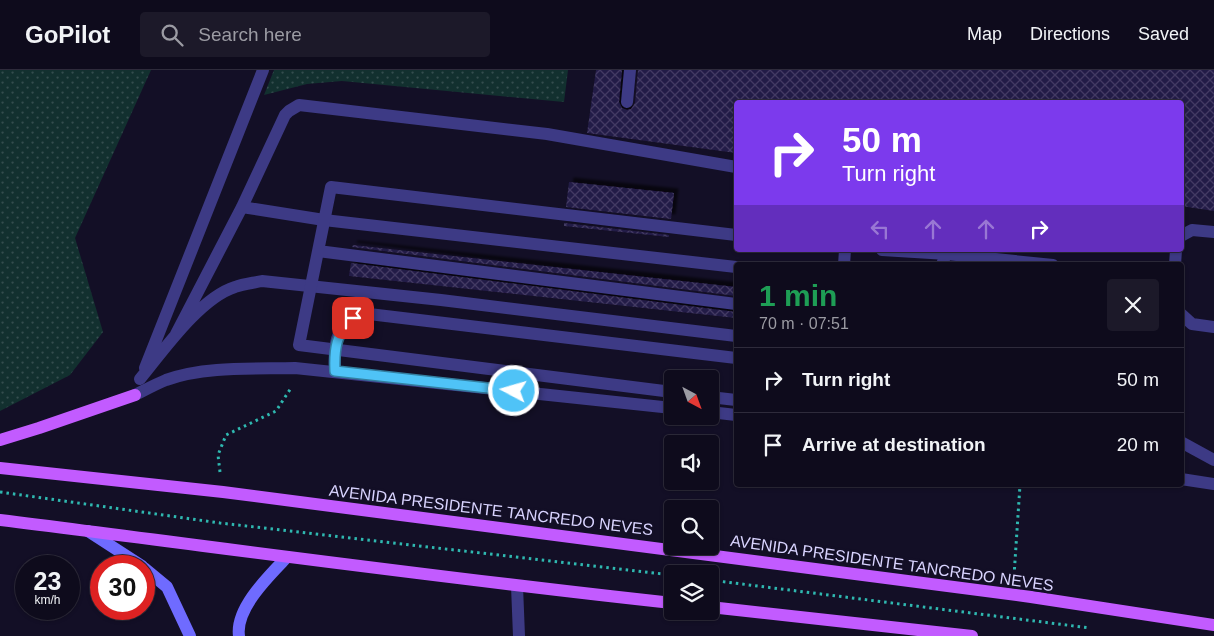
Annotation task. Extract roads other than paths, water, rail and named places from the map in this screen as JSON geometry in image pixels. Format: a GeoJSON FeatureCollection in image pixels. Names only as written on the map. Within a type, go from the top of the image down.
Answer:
{"type":"FeatureCollection","features":[{"type":"Feature","properties":{"kind":"main road"},"geometry":{"type":"LineString","coordinates":[[0,440],[134,395]]}},
{"type":"Feature","properties":{"kind":"main road","name":"AVENIDA PRESIDENTE TANCREDO NEVES"},"geometry":{"type":"LineString","coordinates":[[0,468],[223,492],[1031,597],[1214,625]]}},
{"type":"Feature","properties":{"kind":"main road"},"geometry":{"type":"LineString","coordinates":[[0,520],[218,546],[287,557],[517,586],[664,602]]}},
{"type":"Feature","properties":{"kind":"main road"},"geometry":{"type":"LineString","coordinates":[[719,608],[972,636]]}},
{"type":"Feature","properties":{"kind":"street"},"geometry":{"type":"LineString","coordinates":[[134,395],[262,70]]}},
{"type":"Feature","properties":{"kind":"street"},"geometry":{"type":"LineString","coordinates":[[628,102],[630,70]]}},
{"type":"Feature","properties":{"kind":"street"},"geometry":{"type":"LineString","coordinates":[[176,334],[242,207],[285,116],[289,110],[299,105],[547,134],[734,167]]}},
{"type":"Feature","properties":{"kind":"street"},"geometry":{"type":"LineString","coordinates":[[664,391],[299,344],[332,187],[734,235]]}},
{"type":"Feature","properties":{"kind":"street"},"geometry":{"type":"LineString","coordinates":[[242,207],[324,220],[734,267]]}},
{"type":"Feature","properties":{"kind":"street"},"geometry":{"type":"LineString","coordinates":[[1184,234],[1192,230],[1214,232]]}},
{"type":"Feature","properties":{"kind":"street"},"geometry":{"type":"LineString","coordinates":[[318,251],[734,304]]}},
{"type":"Feature","properties":{"kind":"street"},"geometry":{"type":"LineString","coordinates":[[903,252],[1017,262]]}},
{"type":"Feature","properties":{"kind":"street"},"geometry":{"type":"LineString","coordinates":[[140,379],[176,334],[206,304],[234,287],[262,281],[441,300],[734,336]]}},
{"type":"Feature","properties":{"kind":"street"},"geometry":{"type":"LineString","coordinates":[[335,371],[335,350],[339,332],[344,325],[353,318],[377,314],[734,358]]}},
{"type":"Feature","properties":{"kind":"street"},"geometry":{"type":"LineString","coordinates":[[1184,317],[1192,324],[1214,327]]}},
{"type":"Feature","properties":{"kind":"street"},"geometry":{"type":"LineString","coordinates":[[134,395],[167,380],[188,374],[295,368],[664,407]]}},
{"type":"Feature","properties":{"kind":"street"},"geometry":{"type":"LineString","coordinates":[[719,398],[734,400]]}},
{"type":"Feature","properties":{"kind":"street"},"geometry":{"type":"LineString","coordinates":[[719,413],[734,415]]}},
{"type":"Feature","properties":{"kind":"street"},"geometry":{"type":"LineString","coordinates":[[1184,444],[1214,460]]}},
{"type":"Feature","properties":{"kind":"street"},"geometry":{"type":"LineString","coordinates":[[1184,480],[1214,484]]}},
{"type":"Feature","properties":{"kind":"street"},"geometry":{"type":"LineString","coordinates":[[88,531],[125,555]]}},
{"type":"Feature","properties":{"kind":"street"},"geometry":{"type":"LineString","coordinates":[[239,636],[245,613],[256,590],[287,557]]}},
{"type":"Feature","properties":{"kind":"street"},"geometry":{"type":"LineString","coordinates":[[155,577],[167,587],[190,636]]}},
{"type":"Feature","properties":{"kind":"street"},"geometry":{"type":"LineString","coordinates":[[517,586],[519,636]]}}]}
